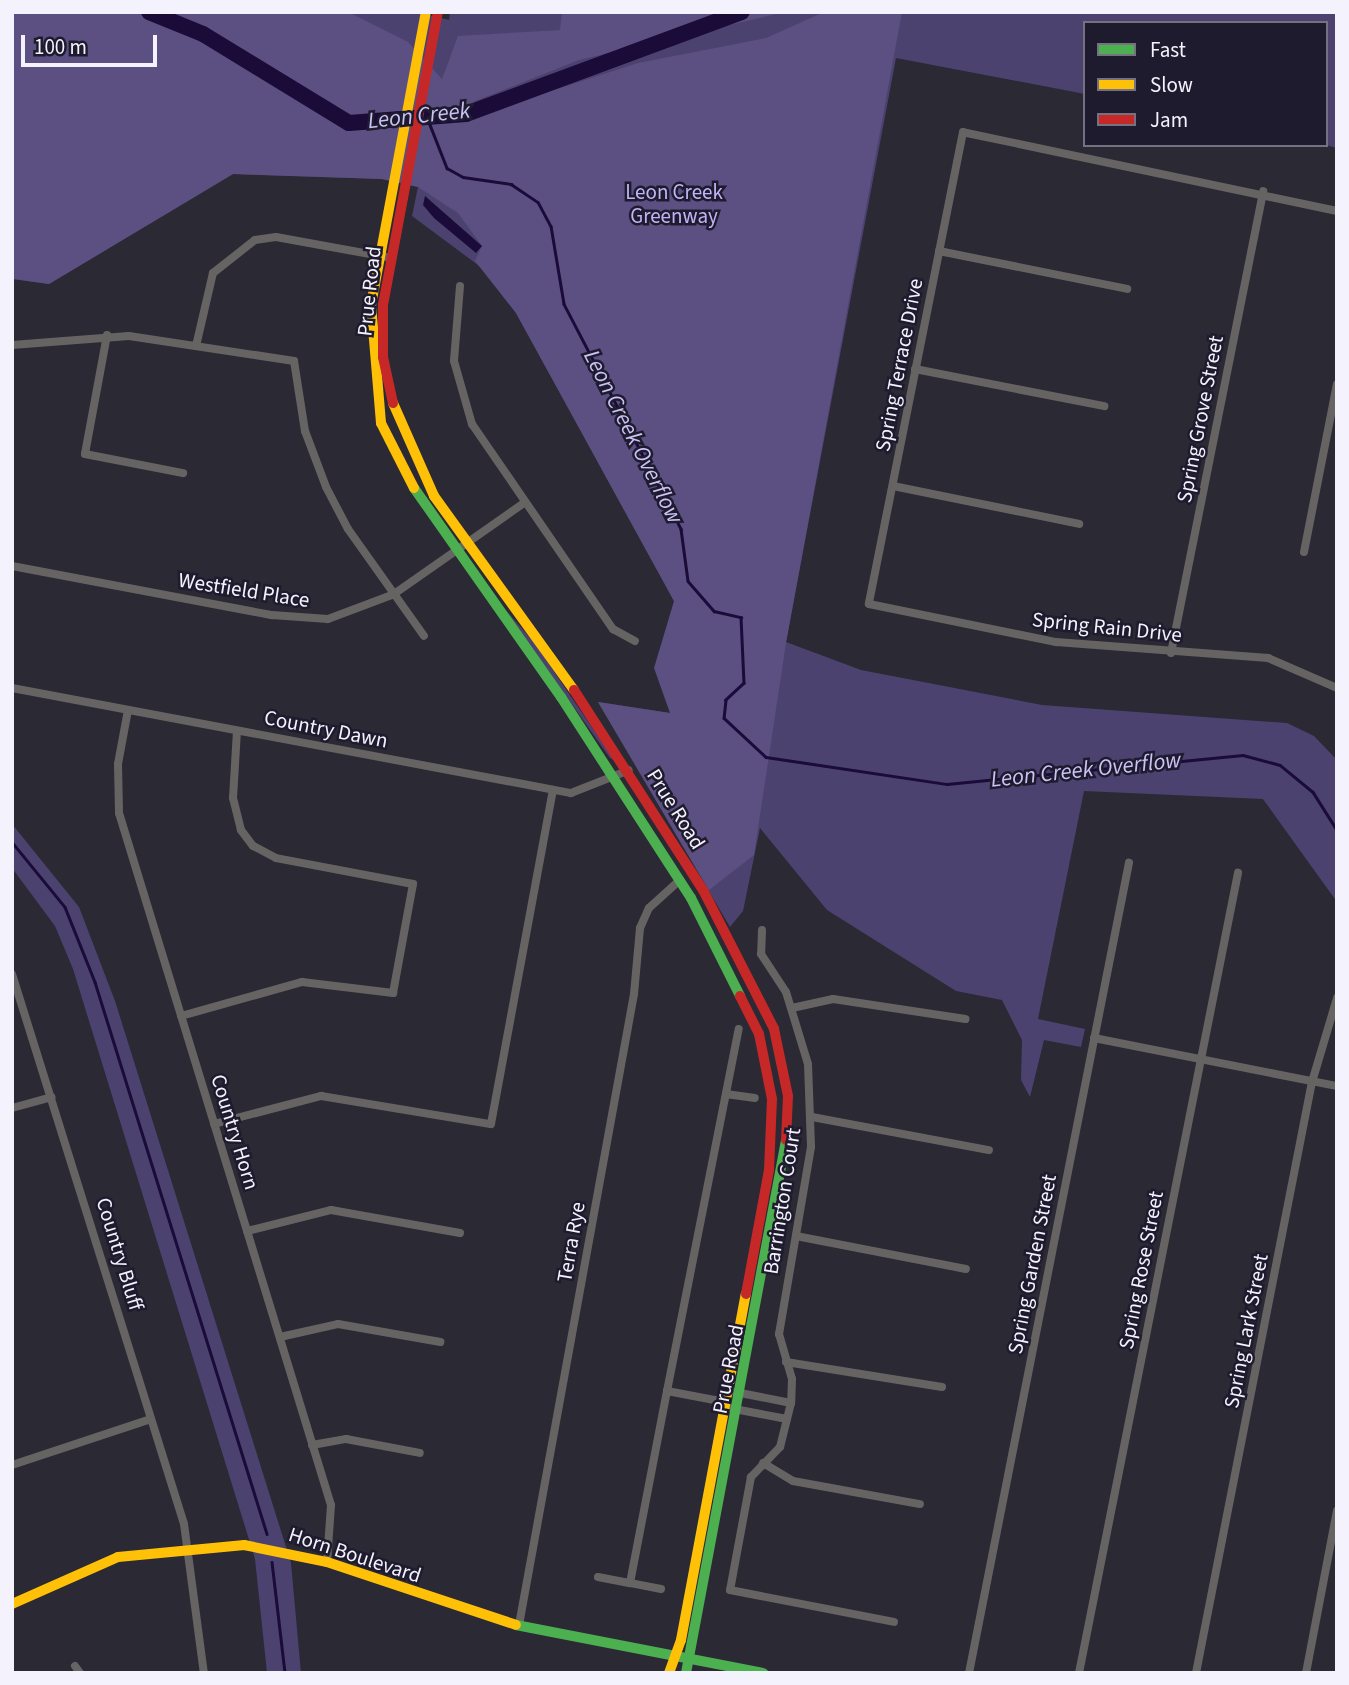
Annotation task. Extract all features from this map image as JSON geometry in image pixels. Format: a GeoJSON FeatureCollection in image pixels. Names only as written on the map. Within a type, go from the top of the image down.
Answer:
{"type":"FeatureCollection","features":[{"type":"Feature","properties":{"kind":"main road","name":"Prue Road"},"geometry":{"type":"LineString","coordinates":[[426,12],[400,176],[382,325],[396,419],[419,472],[629,770],[703,890],[770,1020],[788,1096],[787,1157],[691,1658],[685,1673]]}},
{"type":"Feature","properties":{"kind":"main road","name":"Prue Road"},"geometry":{"type":"LineString","coordinates":[[438,12],[379,256],[370,333],[382,423],[406,479],[617,779],[680,880],[759,1034],[772,1099],[771,1155],[676,1654],[669,1673]]}},
{"type":"Feature","properties":{"kind":"main road"},"geometry":{"type":"LineString","coordinates":[[771,1155],[787,1157]]}},
{"type":"Feature","properties":{"kind":"main road","name":"Horn Boulevard"},"geometry":{"type":"LineString","coordinates":[[12,1604],[96,1564],[187,1547],[262,1547],[327,1562],[519,1625],[763,1673]]}},
{"type":"Feature","properties":{"kind":"street","name":"Spring Terrace Drive"},"geometry":{"type":"LineString","coordinates":[[869,604],[962,132],[1263,191]]}},
{"type":"Feature","properties":{"kind":"street"},"geometry":{"type":"LineString","coordinates":[[1263,191],[1337,211]]}},
{"type":"Feature","properties":{"kind":"street","name":"Spring Grove Street"},"geometry":{"type":"LineString","coordinates":[[1171,653],[1263,191]]}},
{"type":"Feature","properties":{"kind":"street"},"geometry":{"type":"LineString","coordinates":[[195,346],[213,273],[255,240],[276,237],[391,258]]}},
{"type":"Feature","properties":{"kind":"street"},"geometry":{"type":"LineString","coordinates":[[939,251],[1127,289]]}},
{"type":"Feature","properties":{"kind":"street"},"geometry":{"type":"LineString","coordinates":[[460,285],[453,333],[460,389],[486,450],[613,629],[635,641]]}},
{"type":"Feature","properties":{"kind":"street"},"geometry":{"type":"LineString","coordinates":[[107,335],[85,454],[183,473]]}},
{"type":"Feature","properties":{"kind":"street"},"geometry":{"type":"LineString","coordinates":[[12,345],[107,335],[295,361],[305,431],[327,487],[394,594],[424,636]]}},
{"type":"Feature","properties":{"kind":"street"},"geometry":{"type":"LineString","coordinates":[[915,369],[1104,406]]}},
{"type":"Feature","properties":{"kind":"street"},"geometry":{"type":"LineString","coordinates":[[1304,552],[1337,384]]}},
{"type":"Feature","properties":{"kind":"street"},"geometry":{"type":"LineString","coordinates":[[893,486],[1079,524]]}},
{"type":"Feature","properties":{"kind":"street","name":"Westfield Place"},"geometry":{"type":"LineString","coordinates":[[12,566],[303,619],[355,612],[394,594],[524,503]]}},
{"type":"Feature","properties":{"kind":"street","name":"Spring Rain Drive"},"geometry":{"type":"LineString","coordinates":[[869,604],[1056,642],[1276,660],[1337,688]]}},
{"type":"Feature","properties":{"kind":"street","name":"Country Dawn"},"geometry":{"type":"LineString","coordinates":[[12,688],[553,790],[583,792],[617,779],[629,770]]}},
{"type":"Feature","properties":{"kind":"street","name":"Country Horn"},"geometry":{"type":"LineString","coordinates":[[128,710],[118,764],[119,813],[280,1337],[334,1524],[327,1562]]}},
{"type":"Feature","properties":{"kind":"street"},"geometry":{"type":"LineString","coordinates":[[181,1016],[302,982],[393,993],[413,884],[275,858],[253,846],[240,830],[233,798],[237,731]]}},
{"type":"Feature","properties":{"kind":"street"},"geometry":{"type":"LineString","coordinates":[[214,1124],[321,1096],[491,1124],[553,790]]}},
{"type":"Feature","properties":{"kind":"street","name":"Spring Garden Street"},"geometry":{"type":"LineString","coordinates":[[969,1673],[1129,863]]}},
{"type":"Feature","properties":{"kind":"street","name":"Spring Rose Street"},"geometry":{"type":"LineString","coordinates":[[1079,1673],[1238,873]]}},
{"type":"Feature","properties":{"kind":"street","name":"Terra Rye"},"geometry":{"type":"LineString","coordinates":[[519,1625],[634,994],[640,928],[649,908],[680,880]]}},
{"type":"Feature","properties":{"kind":"street","name":"Barrington Court"},"geometry":{"type":"LineString","coordinates":[[762,930],[761,954],[792,1008],[812,1117],[779,1334],[791,1403],[779,1447],[751,1477],[730,1590],[894,1622]]}},
{"type":"Feature","properties":{"kind":"street","name":"Country Bluff"},"geometry":{"type":"LineString","coordinates":[[12,974],[151,1419],[187,1547],[204,1673]]}},
{"type":"Feature","properties":{"kind":"street","name":"Spring Lark Street"},"geometry":{"type":"LineString","coordinates":[[1196,1673],[1312,1082],[1337,998]]}},
{"type":"Feature","properties":{"kind":"street"},"geometry":{"type":"LineString","coordinates":[[792,1008],[833,999],[966,1018]]}},
{"type":"Feature","properties":{"kind":"street"},"geometry":{"type":"LineString","coordinates":[[630,1583],[740,1028]]}},
{"type":"Feature","properties":{"kind":"street"},"geometry":{"type":"LineString","coordinates":[[1094,1038],[1337,1086]]}},
{"type":"Feature","properties":{"kind":"street"},"geometry":{"type":"LineString","coordinates":[[726,1094],[755,1098]]}},
{"type":"Feature","properties":{"kind":"street"},"geometry":{"type":"LineString","coordinates":[[12,1108],[52,1097]]}},
{"type":"Feature","properties":{"kind":"street"},"geometry":{"type":"LineString","coordinates":[[812,1117],[989,1150]]}},
{"type":"Feature","properties":{"kind":"street"},"geometry":{"type":"LineString","coordinates":[[247,1231],[331,1210],[460,1233]]}},
{"type":"Feature","properties":{"kind":"street"},"geometry":{"type":"LineString","coordinates":[[796,1236],[966,1269]]}},
{"type":"Feature","properties":{"kind":"street"},"geometry":{"type":"LineString","coordinates":[[280,1337],[338,1324],[440,1342]]}},
{"type":"Feature","properties":{"kind":"street"},"geometry":{"type":"LineString","coordinates":[[786,1362],[942,1387]]}},
{"type":"Feature","properties":{"kind":"street"},"geometry":{"type":"LineString","coordinates":[[667,1391],[726,1400],[740,1410],[787,1419]]}},
{"type":"Feature","properties":{"kind":"street"},"geometry":{"type":"LineString","coordinates":[[726,1400],[743,1394],[791,1403]]}},
{"type":"Feature","properties":{"kind":"street"},"geometry":{"type":"LineString","coordinates":[[762,1414],[766,1398]]}},
{"type":"Feature","properties":{"kind":"street"},"geometry":{"type":"LineString","coordinates":[[12,1465],[151,1419]]}},
{"type":"Feature","properties":{"kind":"street"},"geometry":{"type":"LineString","coordinates":[[312,1445],[346,1439],[419,1453]]}},
{"type":"Feature","properties":{"kind":"street"},"geometry":{"type":"LineString","coordinates":[[763,1463],[793,1481],[920,1504]]}},
{"type":"Feature","properties":{"kind":"street"},"geometry":{"type":"LineString","coordinates":[[1306,1673],[1337,1511]]}},
{"type":"Feature","properties":{"kind":"street"},"geometry":{"type":"LineString","coordinates":[[598,1577],[661,1589]]}},
{"type":"Feature","properties":{"kind":"green space","name":"Leon Creek Greenway"},"geometry":{"type":"Polygon","coordinates":[[[12,12],[417,12],[449,20],[450,12],[1337,12],[1337,148],[1328,146],[1328,21],[1083,21],[1083,94],[896,58],[786,642],[861,670],[1042,705],[1287,723],[1314,736],[1337,760],[1337,902],[1263,799],[1084,791],[1038,1019],[1085,1029],[1081,1047],[1044,1040],[1030,1097],[1021,1080],[1022,1040],[1002,1000],[956,991],[827,910],[760,828],[743,911],[730,927],[598,702],[670,713],[674,601],[516,313],[482,268],[412,216],[418,187],[382,179],[233,174],[49,284],[12,279],[12,12]]]}},
{"type":"Feature","properties":{"kind":"green space","name":"Leon Creek Greenway"},"geometry":{"type":"Polygon","coordinates":[[[12,12],[348,12],[408,42],[442,79],[458,36],[560,30],[562,12],[785,12],[579,60],[473,102],[473,116],[638,63],[766,38],[824,12],[902,12],[786,643],[754,855],[709,890],[598,702],[670,713],[654,668],[674,601],[516,313],[475,261],[482,246],[458,213],[418,187],[382,179],[233,174],[49,284],[14,279],[12,12]]]}},
{"type":"Feature","properties":{"kind":"green space"},"geometry":{"type":"Polygon","coordinates":[[[503,607],[533,641],[615,761],[610,758],[503,607]]]}},
{"type":"Feature","properties":{"kind":"green space"},"geometry":{"type":"Polygon","coordinates":[[[12,824],[79,907],[115,1001],[291,1563],[301,1673],[267,1673],[255,1559],[73,969],[55,926],[12,868],[12,824]]]}},
{"type":"Feature","properties":{"kind":"shaded area"},"geometry":{"type":"Polygon","coordinates":[[[425,196],[482,246],[476,253],[434,218],[423,205],[425,196]]]}},
{"type":"Feature","properties":{"kind":"waterway","name":"Leon Creek"},"geometry":{"type":"LineString","coordinates":[[149,12],[203,34],[349,123],[466,114],[742,12]]}},
{"type":"Feature","properties":{"kind":"waterway","name":"Leon Creek Overflow"},"geometry":{"type":"LineString","coordinates":[[427,117],[447,168],[463,177],[511,184],[538,202],[551,226],[564,304],[681,529],[688,581],[714,611],[741,617],[744,683],[726,700],[724,718],[766,757],[947,784],[1243,755],[1280,765],[1313,792],[1337,830]]}},
{"type":"Feature","properties":{"kind":"waterway"},"geometry":{"type":"LineString","coordinates":[[12,842],[65,907],[95,982],[267,1534]]}},
{"type":"Feature","properties":{"kind":"waterway"},"geometry":{"type":"LineString","coordinates":[[272,1562],[285,1673]]}},
{"type":"Feature","properties":{"kind":"traffic: fast"},"geometry":{"type":"LineString","coordinates":[[414,488],[561,697],[691,898],[740,996]]}},
{"type":"Feature","properties":{"kind":"traffic: fast"},"geometry":{"type":"LineString","coordinates":[[686,1673],[786,1140]]}},
{"type":"Feature","properties":{"kind":"traffic: fast"},"geometry":{"type":"LineString","coordinates":[[516,1625],[763,1673]]}},
{"type":"Feature","properties":{"kind":"traffic: slow"},"geometry":{"type":"LineString","coordinates":[[414,488],[381,423],[371,305],[426,12]]}},
{"type":"Feature","properties":{"kind":"traffic: slow"},"geometry":{"type":"LineString","coordinates":[[393,403],[434,496],[574,690]]}},
{"type":"Feature","properties":{"kind":"traffic: slow"},"geometry":{"type":"LineString","coordinates":[[669,1673],[681,1640],[746,1294]]}},
{"type":"Feature","properties":{"kind":"traffic: slow"},"geometry":{"type":"LineString","coordinates":[[12,1604],[118,1557],[244,1545],[327,1562],[516,1625]]}},
{"type":"Feature","properties":{"kind":"traffic: jam"},"geometry":{"type":"LineString","coordinates":[[393,403],[383,357],[383,305],[438,12]]}},
{"type":"Feature","properties":{"kind":"traffic: jam"},"geometry":{"type":"LineString","coordinates":[[574,690],[703,890],[774,1029],[788,1096],[786,1140]]}},
{"type":"Feature","properties":{"kind":"traffic: jam"},"geometry":{"type":"LineString","coordinates":[[740,996],[759,1034],[772,1099],[769,1170],[746,1294]]}}]}
